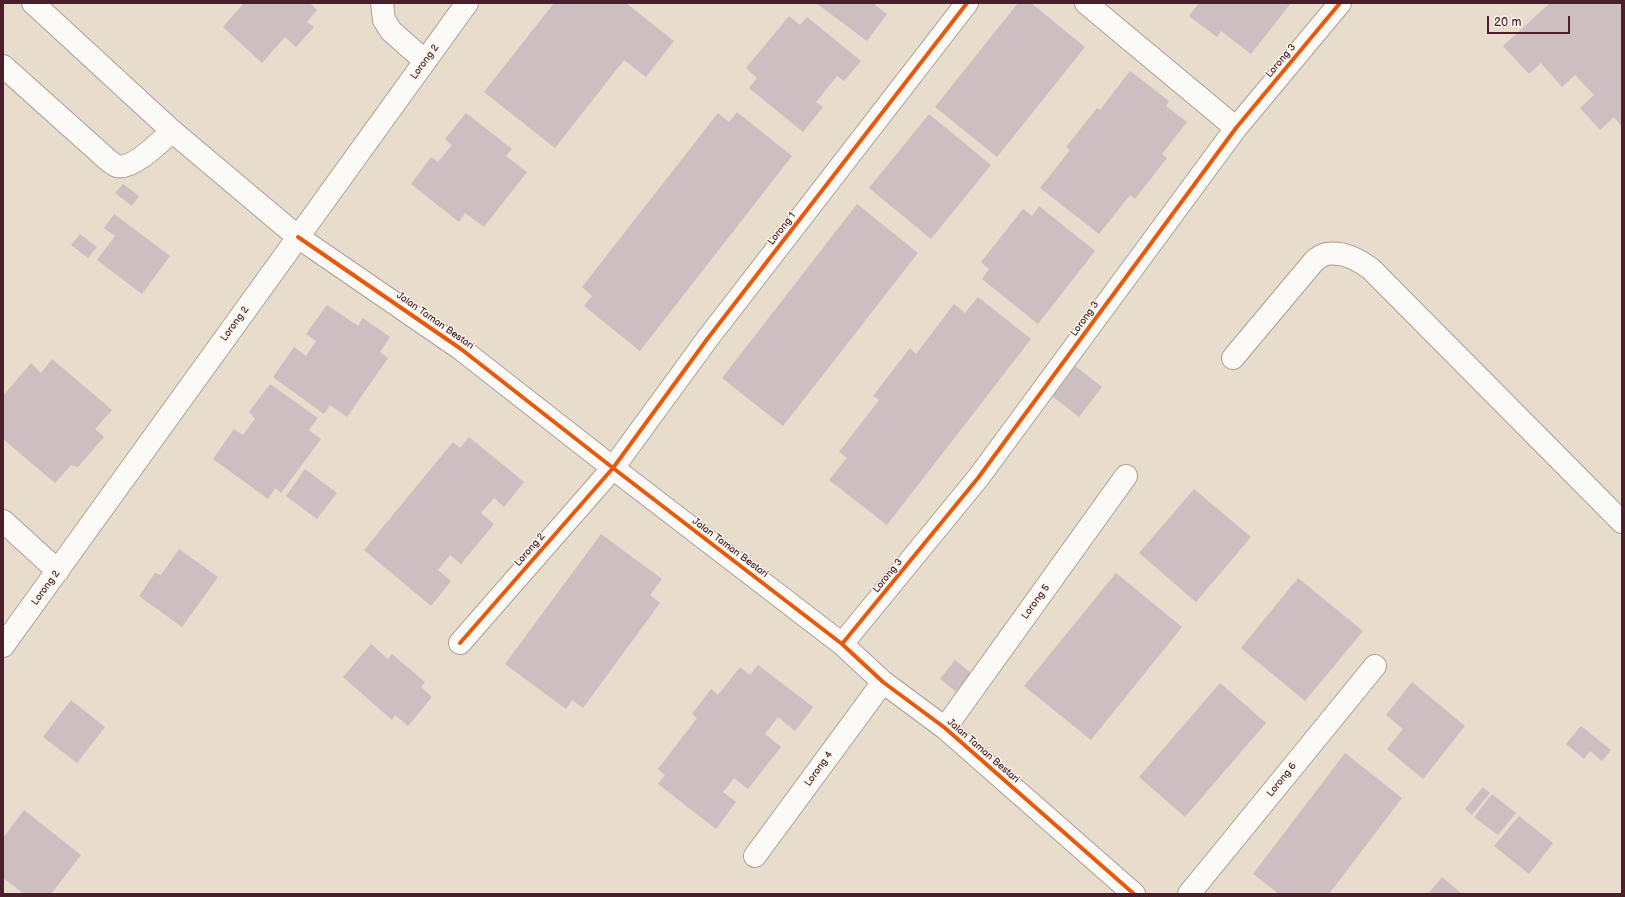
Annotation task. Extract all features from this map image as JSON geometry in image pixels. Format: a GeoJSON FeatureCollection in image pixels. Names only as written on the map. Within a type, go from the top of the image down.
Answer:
{"type":"FeatureCollection","features":[{"type":"Feature","properties":{"kind":"street","name":"Jalan Taman Bestari"},"geometry":{"type":"LineString","coordinates":[[33,3],[172,131],[298,237],[461,349],[842,644],[883,682],[945,728],[1134,894]]}},
{"type":"Feature","properties":{"kind":"street"},"geometry":{"type":"LineString","coordinates":[[382,3],[384,20],[391,31],[425,61]]}},
{"type":"Feature","properties":{"kind":"street","name":"Lorong 2"},"geometry":{"type":"LineString","coordinates":[[3,646],[467,3]]}},
{"type":"Feature","properties":{"kind":"street","name":"Lorong 1"},"geometry":{"type":"LineString","coordinates":[[613,468],[708,338],[967,3]]}},
{"type":"Feature","properties":{"kind":"street"},"geometry":{"type":"LineString","coordinates":[[1086,3],[1236,128]]}},
{"type":"Feature","properties":{"kind":"street","name":"Lorong 3"},"geometry":{"type":"LineString","coordinates":[[842,644],[978,478],[1236,128],[1340,3]]}},
{"type":"Feature","properties":{"kind":"street"},"geometry":{"type":"LineString","coordinates":[[3,66],[109,161],[117,166],[125,166],[133,163],[172,131]]}},
{"type":"Feature","properties":{"kind":"street"},"geometry":{"type":"LineString","coordinates":[[1233,358],[1315,260],[1326,254],[1342,254],[1356,258],[1371,269],[1622,522]]}},
{"type":"Feature","properties":{"kind":"street","name":"Lorong 2"},"geometry":{"type":"LineString","coordinates":[[460,643],[613,468]]}},
{"type":"Feature","properties":{"kind":"street","name":"Lorong 5"},"geometry":{"type":"LineString","coordinates":[[945,728],[1126,476]]}},
{"type":"Feature","properties":{"kind":"street"},"geometry":{"type":"LineString","coordinates":[[3,521],[58,571]]}},
{"type":"Feature","properties":{"kind":"street","name":"Lorong 6"},"geometry":{"type":"LineString","coordinates":[[1189,894],[1375,666]]}},
{"type":"Feature","properties":{"kind":"street","name":"Lorong 4"},"geometry":{"type":"LineString","coordinates":[[755,856],[883,682]]}},
{"type":"Feature","properties":{"kind":"building"},"geometry":{"type":"Polygon","coordinates":[[[244,3],[310,3],[317,10],[307,22],[314,27],[296,47],[285,37],[262,63],[223,27],[244,3]]]}},
{"type":"Feature","properties":{"kind":"building"},"geometry":{"type":"Polygon","coordinates":[[[554,3],[626,3],[674,41],[646,77],[624,60],[555,148],[484,92],[554,3]]]}},
{"type":"Feature","properties":{"kind":"building"},"geometry":{"type":"Polygon","coordinates":[[[816,3],[876,3],[875,5],[887,14],[867,41],[816,3]]]}},
{"type":"Feature","properties":{"kind":"building"},"geometry":{"type":"Polygon","coordinates":[[[1018,3],[1031,3],[1085,47],[997,157],[935,107],[1018,3]]]}},
{"type":"Feature","properties":{"kind":"building"},"geometry":{"type":"Polygon","coordinates":[[[1199,3],[1291,3],[1251,54],[1221,31],[1217,37],[1189,16],[1199,3]]]}},
{"type":"Feature","properties":{"kind":"building"},"geometry":{"type":"Polygon","coordinates":[[[1550,3],[1622,3],[1622,127],[1614,117],[1600,130],[1580,108],[1594,95],[1575,75],[1562,87],[1541,63],[1529,74],[1503,46],[1550,3]]]}},
{"type":"Feature","properties":{"kind":"building"},"geometry":{"type":"Polygon","coordinates":[[[789,16],[800,25],[807,17],[861,61],[844,81],[837,76],[816,102],[823,107],[803,132],[749,88],[757,78],[746,68],[789,16]]]}},
{"type":"Feature","properties":{"kind":"building"},"geometry":{"type":"Polygon","coordinates":[[[1130,71],[1169,101],[1166,106],[1187,122],[1162,154],[1167,158],[1135,199],[1130,195],[1099,234],[1040,188],[1070,150],[1066,147],[1097,108],[1100,110],[1130,71]]]}},
{"type":"Feature","properties":{"kind":"building"},"geometry":{"type":"Polygon","coordinates":[[[737,112],[792,156],[640,351],[584,306],[592,296],[582,287],[718,113],[729,122],[737,112]]]}},
{"type":"Feature","properties":{"kind":"building"},"geometry":{"type":"Polygon","coordinates":[[[466,113],[512,149],[506,156],[527,172],[484,227],[465,213],[459,222],[411,184],[431,157],[438,162],[452,145],[445,139],[466,113]]]}},
{"type":"Feature","properties":{"kind":"building"},"geometry":{"type":"Polygon","coordinates":[[[929,114],[991,165],[931,239],[869,188],[929,114]]]}},
{"type":"Feature","properties":{"kind":"building"},"geometry":{"type":"Polygon","coordinates":[[[123,184],[139,196],[132,206],[115,193],[123,184]]]}},
{"type":"Feature","properties":{"kind":"building"},"geometry":{"type":"Polygon","coordinates":[[[857,204],[918,253],[783,426],[722,378],[857,204]]]}},
{"type":"Feature","properties":{"kind":"building"},"geometry":{"type":"Polygon","coordinates":[[[1039,206],[1095,251],[1038,324],[982,279],[989,269],[981,262],[1023,209],[1032,216],[1039,206]]]}},
{"type":"Feature","properties":{"kind":"building"},"geometry":{"type":"Polygon","coordinates":[[[114,214],[170,256],[142,294],[97,260],[115,236],[104,228],[114,214]]]}},
{"type":"Feature","properties":{"kind":"building"},"geometry":{"type":"Polygon","coordinates":[[[80,234],[97,247],[88,258],[71,245],[80,234]]]}},
{"type":"Feature","properties":{"kind":"building"},"geometry":{"type":"Polygon","coordinates":[[[978,297],[1031,339],[887,525],[829,480],[847,458],[839,452],[879,400],[873,396],[910,348],[916,354],[954,304],[965,313],[978,297]]]}},
{"type":"Feature","properties":{"kind":"building"},"geometry":{"type":"Polygon","coordinates":[[[327,305],[358,326],[363,318],[390,337],[380,352],[388,358],[347,417],[330,405],[324,414],[273,377],[294,347],[306,356],[316,341],[306,334],[327,305]]]}},
{"type":"Feature","properties":{"kind":"building"},"geometry":{"type":"Polygon","coordinates":[[[52,359],[112,410],[95,429],[104,437],[78,467],[71,465],[55,483],[3,439],[3,396],[31,363],[41,373],[52,359]]]}},
{"type":"Feature","properties":{"kind":"building"},"geometry":{"type":"Polygon","coordinates":[[[1070,362],[1102,387],[1079,417],[1047,392],[1070,362]]]}},
{"type":"Feature","properties":{"kind":"building"},"geometry":{"type":"Polygon","coordinates":[[[270,384],[318,418],[309,430],[321,439],[281,493],[275,488],[268,499],[213,459],[234,429],[243,435],[255,419],[249,412],[270,384]]]}},
{"type":"Feature","properties":{"kind":"building"},"geometry":{"type":"Polygon","coordinates":[[[469,437],[524,482],[504,507],[494,498],[481,513],[494,524],[461,564],[450,555],[438,570],[451,581],[431,606],[364,550],[453,442],[460,448],[469,437]]]}},
{"type":"Feature","properties":{"kind":"building"},"geometry":{"type":"Polygon","coordinates":[[[305,469],[337,493],[317,519],[286,496],[305,469]]]}},
{"type":"Feature","properties":{"kind":"building"},"geometry":{"type":"Polygon","coordinates":[[[1194,489],[1251,537],[1196,602],[1139,553],[1194,489]]]}},
{"type":"Feature","properties":{"kind":"building"},"geometry":{"type":"Polygon","coordinates":[[[601,534],[662,579],[650,595],[660,603],[583,708],[572,700],[566,709],[505,664],[601,534]]]}},
{"type":"Feature","properties":{"kind":"building"},"geometry":{"type":"Polygon","coordinates":[[[179,549],[218,577],[182,627],[139,596],[155,573],[161,575],[179,549]]]}},
{"type":"Feature","properties":{"kind":"building"},"geometry":{"type":"Polygon","coordinates":[[[1116,573],[1182,627],[1091,740],[1024,686],[1116,573]]]}},
{"type":"Feature","properties":{"kind":"building"},"geometry":{"type":"Polygon","coordinates":[[[1298,578],[1363,631],[1305,701],[1241,648],[1298,578]]]}},
{"type":"Feature","properties":{"kind":"building"},"geometry":{"type":"Polygon","coordinates":[[[371,644],[388,659],[392,654],[425,682],[421,687],[432,697],[408,726],[395,715],[392,720],[343,677],[371,644]]]}},
{"type":"Feature","properties":{"kind":"building"},"geometry":{"type":"Polygon","coordinates":[[[955,660],[971,673],[956,692],[940,679],[955,660]]]}},
{"type":"Feature","properties":{"kind":"building"},"geometry":{"type":"Polygon","coordinates":[[[758,665],[813,707],[795,731],[778,717],[765,734],[781,747],[748,789],[734,778],[723,792],[736,802],[716,829],[658,784],[665,775],[658,769],[697,718],[692,714],[711,689],[718,695],[740,667],[750,675],[758,665]]]}},
{"type":"Feature","properties":{"kind":"building"},"geometry":{"type":"Polygon","coordinates":[[[1412,682],[1465,726],[1423,779],[1387,749],[1403,729],[1386,715],[1412,682]]]}},
{"type":"Feature","properties":{"kind":"building"},"geometry":{"type":"Polygon","coordinates":[[[1220,683],[1266,723],[1185,817],[1139,777],[1220,683]]]}},
{"type":"Feature","properties":{"kind":"building"},"geometry":{"type":"Polygon","coordinates":[[[71,700],[105,727],[77,763],[43,737],[71,700]]]}},
{"type":"Feature","properties":{"kind":"building"},"geometry":{"type":"Polygon","coordinates":[[[1581,726],[1611,750],[1602,761],[1590,751],[1584,759],[1566,744],[1581,726]]]}},
{"type":"Feature","properties":{"kind":"building"},"geometry":{"type":"Polygon","coordinates":[[[1345,753],[1402,798],[1329,894],[1279,894],[1253,874],[1345,753]]]}},
{"type":"Feature","properties":{"kind":"building"},"geometry":{"type":"Polygon","coordinates":[[[1483,787],[1490,793],[1472,815],[1465,809],[1483,787]]]}},
{"type":"Feature","properties":{"kind":"building"},"geometry":{"type":"Polygon","coordinates":[[[1492,794],[1516,813],[1498,835],[1474,817],[1492,794]]]}},
{"type":"Feature","properties":{"kind":"building"},"geometry":{"type":"Polygon","coordinates":[[[24,810],[81,855],[51,894],[24,894],[3,878],[3,838],[24,810]]]}},
{"type":"Feature","properties":{"kind":"building"},"geometry":{"type":"Polygon","coordinates":[[[1519,816],[1553,843],[1529,874],[1494,846],[1519,816]]]}},
{"type":"Feature","properties":{"kind":"building"},"geometry":{"type":"Polygon","coordinates":[[[1442,877],[1462,894],[1428,894],[1442,877]]]}},
{"type":"Feature","properties":{"kind":"cycle path"},"geometry":{"type":"LineString","coordinates":[[460,643],[613,468],[708,338],[967,3]]}},
{"type":"Feature","properties":{"kind":"cycle path"},"geometry":{"type":"LineString","coordinates":[[842,644],[978,478],[1236,128],[1340,3]]}},
{"type":"Feature","properties":{"kind":"cycle path"},"geometry":{"type":"LineString","coordinates":[[298,237],[461,349],[842,644],[883,682],[945,728],[1134,894]]}}]}
